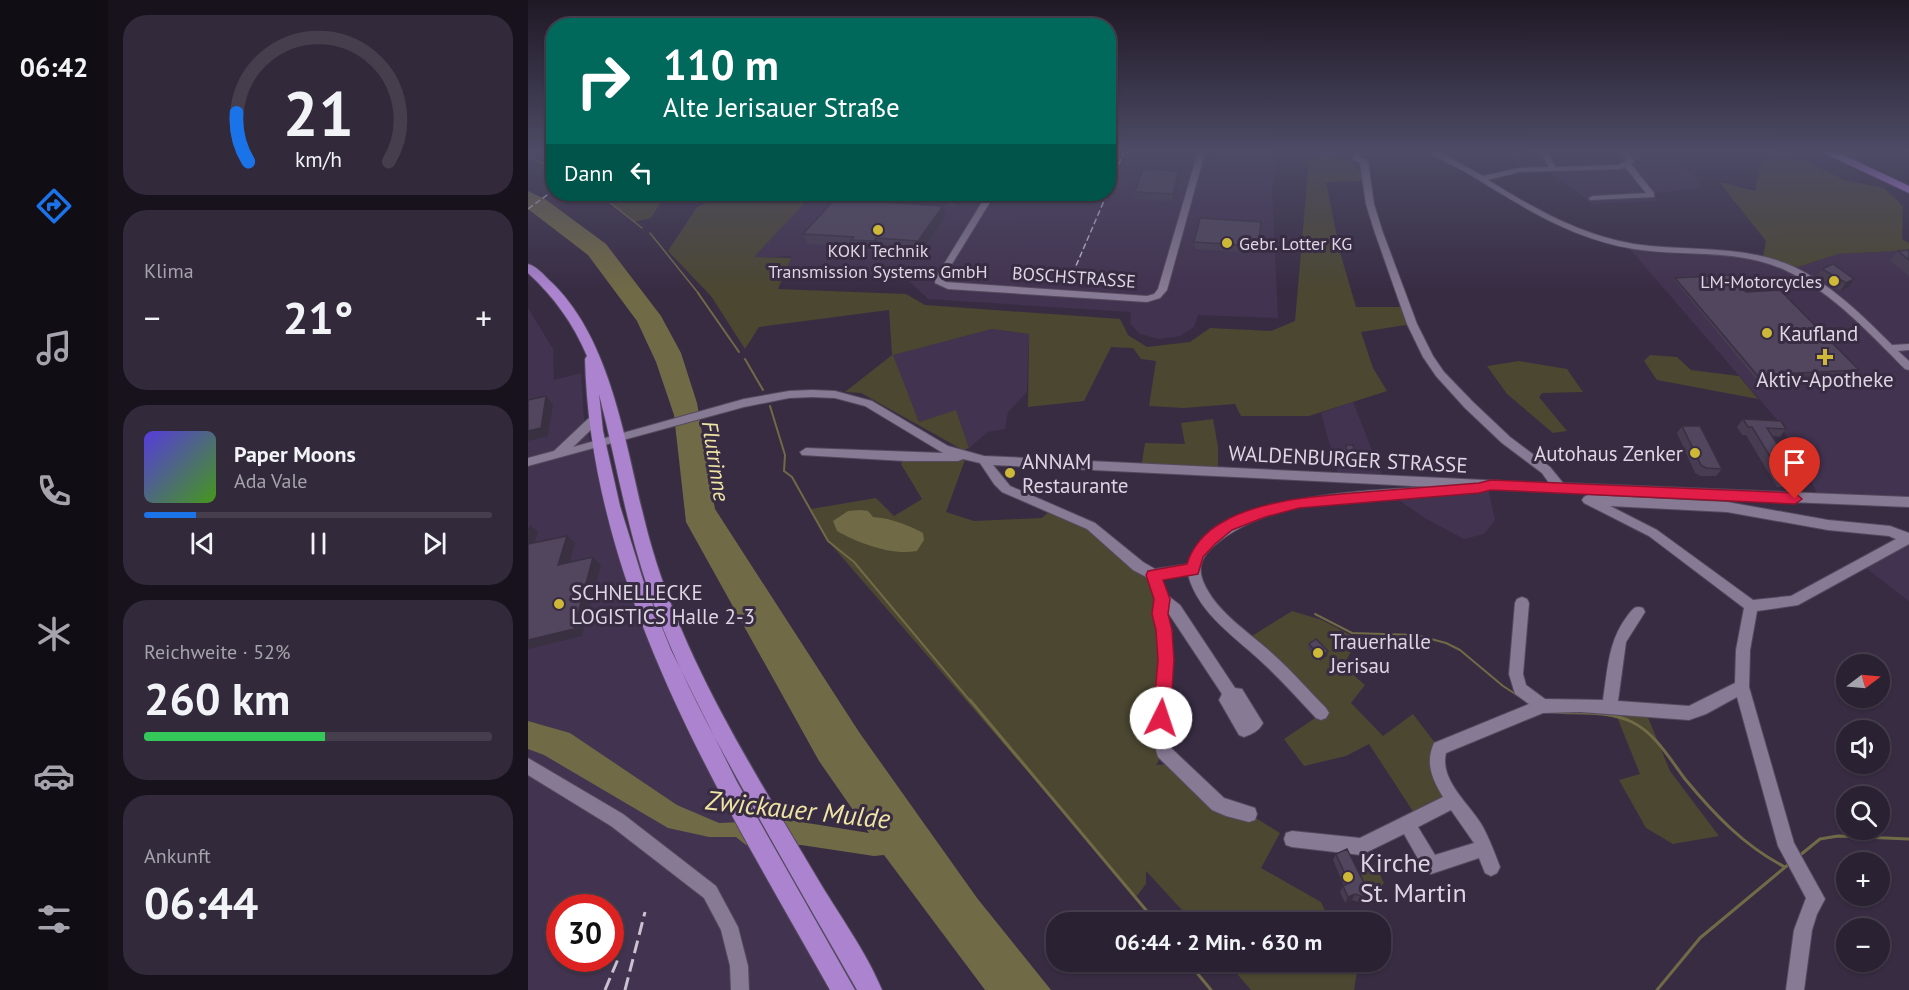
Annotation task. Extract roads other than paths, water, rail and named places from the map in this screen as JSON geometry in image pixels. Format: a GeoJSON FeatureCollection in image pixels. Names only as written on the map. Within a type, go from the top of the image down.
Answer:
{"type":"FeatureCollection","features":[{"type":"Feature","properties":{"kind":"main road"},"geometry":{"type":"LineString","coordinates":[[528,267],[558,296],[583,333],[607,393],[633,510],[662,605],[719,728],[870,990]]}},
{"type":"Feature","properties":{"kind":"main road"},"geometry":{"type":"LineString","coordinates":[[590,350],[594,420],[598,444],[624,549],[657,638],[702,741],[843,990]]}},
{"type":"Feature","properties":{"kind":"street","name":"BOSCHSTRASSE"},"geometry":{"type":"LineString","coordinates":[[987,201],[940,277],[940,283],[948,286],[1148,299],[1157,296],[1162,290],[1189,198]]}},
{"type":"Feature","properties":{"kind":"street"},"geometry":{"type":"LineString","coordinates":[[1369,198],[1378,230],[1412,324],[1428,357],[1468,405],[1506,440],[1546,470],[1560,488],[1653,533],[1751,606],[1793,601],[1862,566],[1908,538]]}},
{"type":"Feature","properties":{"kind":"street"},"geometry":{"type":"LineString","coordinates":[[1514,198],[1568,227],[1605,240],[1669,250],[1737,253],[1790,267],[1832,294],[1909,367]]}},
{"type":"Feature","properties":{"kind":"street"},"geometry":{"type":"LineString","coordinates":[[1890,348],[1909,347]]}},
{"type":"Feature","properties":{"kind":"street","name":"WALDENBURGER STRASSE"},"geometry":{"type":"LineString","coordinates":[[528,462],[747,402],[811,393],[835,394],[878,408],[943,448],[966,457]]}},
{"type":"Feature","properties":{"kind":"street"},"geometry":{"type":"LineString","coordinates":[[550,457],[570,443],[594,420]]}},
{"type":"Feature","properties":{"kind":"street","name":"WALDENBURGER STRASSE"},"geometry":{"type":"LineString","coordinates":[[806,452],[905,458],[966,457],[984,460],[1491,485],[1909,502]]}},
{"type":"Feature","properties":{"kind":"street"},"geometry":{"type":"LineString","coordinates":[[984,460],[998,482],[1006,489],[1091,526],[1138,566],[1153,575],[1162,599],[1160,614],[1164,630],[1166,660],[1160,737],[1164,752],[1226,810],[1239,809],[1249,814]]}},
{"type":"Feature","properties":{"kind":"street"},"geometry":{"type":"LineString","coordinates":[[1321,713],[1271,661],[1213,607],[1198,586],[1192,569],[1197,555],[1209,540],[1227,526],[1299,503],[1479,488],[1491,485]]}},
{"type":"Feature","properties":{"kind":"street"},"geometry":{"type":"LineString","coordinates":[[1588,500],[1727,507],[1828,525],[1890,531],[1908,538]]}},
{"type":"Feature","properties":{"kind":"street"},"geometry":{"type":"LineString","coordinates":[[1153,575],[1192,569]]}},
{"type":"Feature","properties":{"kind":"street"},"geometry":{"type":"LineString","coordinates":[[1162,599],[1175,609],[1232,697]]}},
{"type":"Feature","properties":{"kind":"street"},"geometry":{"type":"LineString","coordinates":[[1522,603],[1516,674],[1520,688],[1543,706]]}},
{"type":"Feature","properties":{"kind":"street"},"geometry":{"type":"LineString","coordinates":[[1751,606],[1743,650],[1742,687],[1786,846],[1816,899],[1811,905],[1804,925],[1795,990]]}},
{"type":"Feature","properties":{"kind":"street"},"geometry":{"type":"LineString","coordinates":[[1613,707],[1610,700],[1619,642],[1638,612]]}},
{"type":"Feature","properties":{"kind":"street"},"geometry":{"type":"LineString","coordinates":[[1491,867],[1476,830],[1437,771],[1435,756],[1439,748],[1543,706],[1580,705],[1689,713],[1742,687]]}},
{"type":"Feature","properties":{"kind":"street"},"geometry":{"type":"LineString","coordinates":[[528,766],[617,820],[710,892],[729,927],[739,966],[740,990]]}},
{"type":"Feature","properties":{"kind":"street"},"geometry":{"type":"LineString","coordinates":[[1292,839],[1361,847],[1455,800]]}},
{"type":"Feature","properties":{"kind":"street"},"geometry":{"type":"LineString","coordinates":[[1408,825],[1431,866],[1484,849]]}},
{"type":"Feature","properties":{"kind":"waterway"},"geometry":{"type":"LineString","coordinates":[[608,201],[642,228]]}},
{"type":"Feature","properties":{"kind":"waterway"},"geometry":{"type":"LineString","coordinates":[[650,233],[699,294]]}},
{"type":"Feature","properties":{"kind":"waterway"},"geometry":{"type":"LineString","coordinates":[[698,293],[739,352]]}},
{"type":"Feature","properties":{"kind":"waterway"},"geometry":{"type":"LineString","coordinates":[[745,359],[763,390]]}},
{"type":"Feature","properties":{"kind":"waterway"},"geometry":{"type":"LineString","coordinates":[[770,406],[785,455],[784,471],[792,477],[828,541],[854,562],[971,702]]}},
{"type":"Feature","properties":{"kind":"waterway"},"geometry":{"type":"LineString","coordinates":[[1315,614],[1352,633],[1416,635],[1446,643],[1460,650],[1503,686],[1523,699]]}},
{"type":"Feature","properties":{"kind":"waterway"},"geometry":{"type":"LineString","coordinates":[[970,700],[1148,912]]}},
{"type":"Feature","properties":{"kind":"waterway"},"geometry":{"type":"LineString","coordinates":[[1554,712],[1613,716],[1623,718],[1640,727],[1655,740],[1696,792],[1730,828],[1770,859],[1785,867]]}},
{"type":"Feature","properties":{"kind":"waterway"},"geometry":{"type":"LineString","coordinates":[[1799,856],[1820,839],[1838,836],[1909,839]]}},
{"type":"Feature","properties":{"kind":"waterway"},"geometry":{"type":"LineString","coordinates":[[1657,990],[1700,938],[1789,864]]}},
{"type":"Feature","properties":{"kind":"waterway"},"geometry":{"type":"LineString","coordinates":[[1196,972],[1211,990]]}},
{"type":"Feature","properties":{"kind":"railway"},"geometry":{"type":"LineString","coordinates":[[528,209],[543,198]]}},
{"type":"Feature","properties":{"kind":"railway"},"geometry":{"type":"LineString","coordinates":[[1069,282],[1104,201]]}},
{"type":"Feature","properties":{"kind":"railway"},"geometry":{"type":"LineString","coordinates":[[625,990],[645,912]]}},
{"type":"Feature","properties":{"kind":"railway"},"geometry":{"type":"LineString","coordinates":[[605,990],[613,972]]}},
{"type":"Feature","properties":{"kind":"place","name":"KOKI Technik Transmission Systems GmbH"},"geometry":{"type":"Point","coordinates":[878,230]}},
{"type":"Feature","properties":{"kind":"place","name":"Gebr. Lotter KG"},"geometry":{"type":"Point","coordinates":[1227,243]}},
{"type":"Feature","properties":{"kind":"place","name":"LM-Motorcycles"},"geometry":{"type":"Point","coordinates":[1834,281]}},
{"type":"Feature","properties":{"kind":"place","name":"Kaufland"},"geometry":{"type":"Point","coordinates":[1767,333]}},
{"type":"Feature","properties":{"kind":"place","name":"Aktiv-Apotheke"},"geometry":{"type":"Point","coordinates":[1825,357]}},
{"type":"Feature","properties":{"kind":"place","name":"Autohaus Zenker"},"geometry":{"type":"Point","coordinates":[1695,453]}},
{"type":"Feature","properties":{"kind":"place","name":"ANNAM Restaurante"},"geometry":{"type":"Point","coordinates":[1010,473]}},
{"type":"Feature","properties":{"kind":"place","name":"SCHNELLECKE LOGISTICS Halle 2-3"},"geometry":{"type":"Point","coordinates":[559,604]}},
{"type":"Feature","properties":{"kind":"place","name":"Trauerhalle Jerisau"},"geometry":{"type":"Point","coordinates":[1318,653]}},
{"type":"Feature","properties":{"kind":"place","name":"Kirche St. Martin"},"geometry":{"type":"Point","coordinates":[1348,877]}},
{"type":"Feature","properties":{"kind":"water label","name":"Flutrinne"},"geometry":{"type":"Point","coordinates":[716,461]}},
{"type":"Feature","properties":{"kind":"water label","name":"Zwickauer Mulde"},"geometry":{"type":"Point","coordinates":[798,809]}}]}
